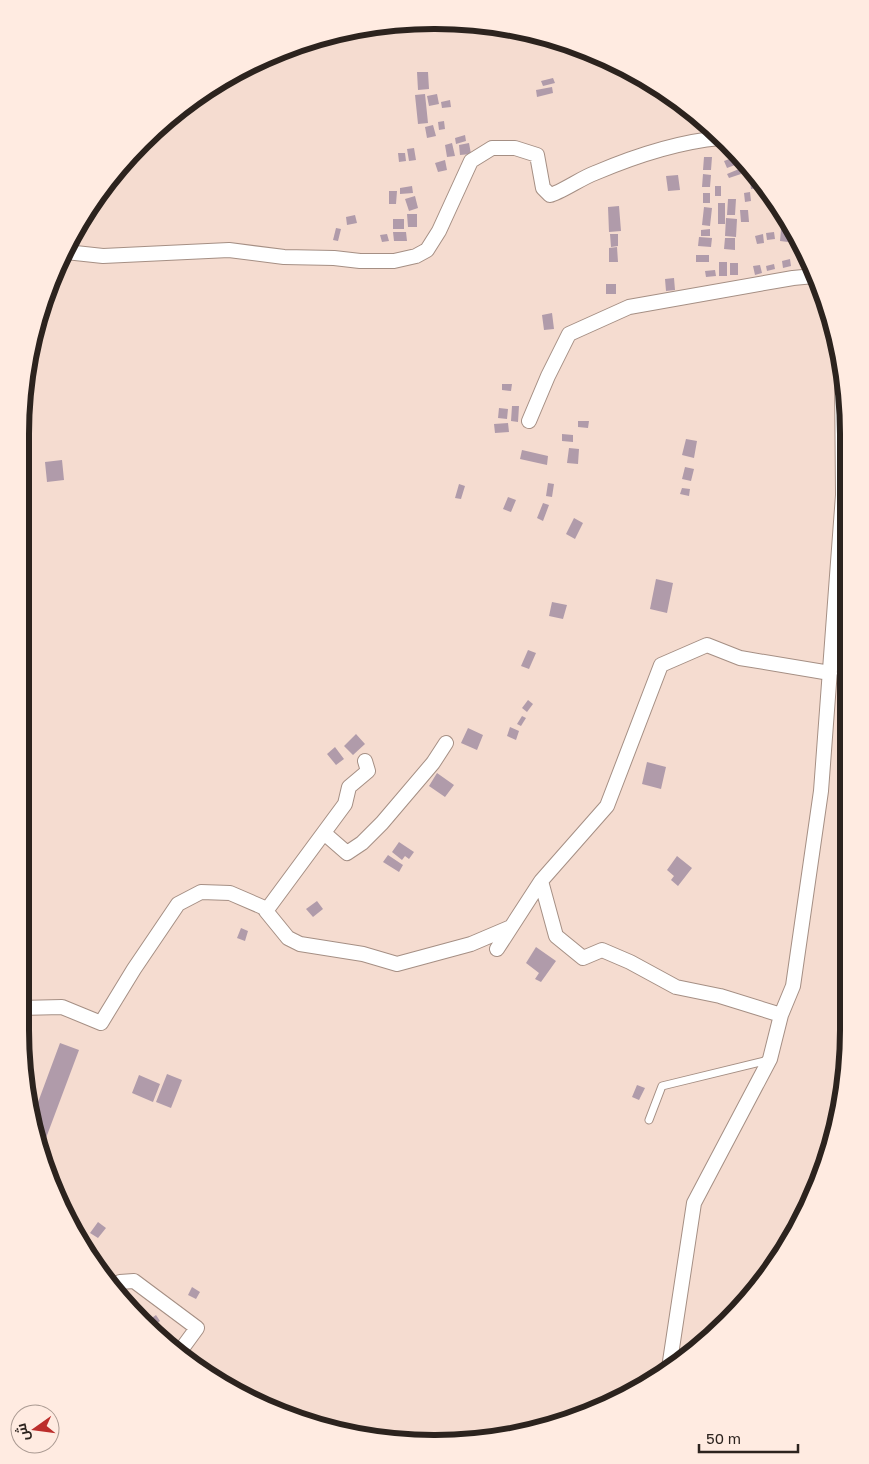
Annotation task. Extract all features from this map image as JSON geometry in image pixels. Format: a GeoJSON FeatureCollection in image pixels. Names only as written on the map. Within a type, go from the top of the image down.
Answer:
{"type":"FeatureCollection","features":[{"type":"Feature","properties":{"kind":"street"},"geometry":{"type":"LineString","coordinates":[[72,253],[103,256],[228,250],[284,257],[394,261],[416,256],[427,250],[439,231],[471,161],[492,148],[515,148],[537,155],[543,188],[550,194],[593,173],[651,151],[712,139]]}},
{"type":"Feature","properties":{"kind":"street"},"geometry":{"type":"LineString","coordinates":[[529,421],[548,376],[569,334],[629,307],[736,287],[808,277]]}},
{"type":"Feature","properties":{"kind":"street"},"geometry":{"type":"LineString","coordinates":[[670,1360],[694,1203],[770,1060],[781,1016],[792,986],[818,810],[840,546]]}},
{"type":"Feature","properties":{"kind":"street"},"geometry":{"type":"LineString","coordinates":[[496,949],[541,881],[607,806],[661,665],[707,645],[740,658],[830,673]]}},
{"type":"Feature","properties":{"kind":"street"},"geometry":{"type":"LineString","coordinates":[[324,833],[347,853],[362,843],[433,763],[446,743]]}},
{"type":"Feature","properties":{"kind":"street"},"geometry":{"type":"LineString","coordinates":[[267,909],[345,804],[349,787],[368,771],[365,761]]}},
{"type":"Feature","properties":{"kind":"street"},"geometry":{"type":"LineString","coordinates":[[541,881],[556,936],[583,958],[602,950],[630,962],[676,987],[720,996],[781,1016]]}},
{"type":"Feature","properties":{"kind":"street"},"geometry":{"type":"LineString","coordinates":[[29,1008],[62,1007],[101,1023],[134,969],[178,904],[201,892],[230,893],[267,909],[288,938],[300,944],[362,954],[398,964],[471,944],[511,926]]}},
{"type":"Feature","properties":{"kind":"street"},"geometry":{"type":"LineString","coordinates":[[118,1284],[120,1282],[134,1282],[198,1328],[183,1348]]}},
{"type":"Feature","properties":{"kind":"lane"},"geometry":{"type":"LineString","coordinates":[[649,1120],[662,1086],[770,1060]]}},
{"type":"Feature","properties":{"kind":"building"},"geometry":{"type":"Polygon","coordinates":[[[417,72],[428,72],[429,89],[418,90],[417,72]]]}},
{"type":"Feature","properties":{"kind":"building"},"geometry":{"type":"Polygon","coordinates":[[[553,78],[555,83],[543,86],[541,81],[553,78]]]}},
{"type":"Feature","properties":{"kind":"building"},"geometry":{"type":"Polygon","coordinates":[[[552,87],[553,93],[537,97],[536,90],[552,87]]]}},
{"type":"Feature","properties":{"kind":"building"},"geometry":{"type":"Polygon","coordinates":[[[425,94],[428,123],[418,124],[415,95],[425,94]]]}},
{"type":"Feature","properties":{"kind":"building"},"geometry":{"type":"Polygon","coordinates":[[[437,94],[439,104],[429,106],[427,96],[437,94]]]}},
{"type":"Feature","properties":{"kind":"building"},"geometry":{"type":"Polygon","coordinates":[[[450,100],[451,107],[442,108],[441,102],[450,100]]]}},
{"type":"Feature","properties":{"kind":"building"},"geometry":{"type":"Polygon","coordinates":[[[444,121],[445,129],[439,130],[438,122],[444,121]]]}},
{"type":"Feature","properties":{"kind":"building"},"geometry":{"type":"Polygon","coordinates":[[[433,125],[436,136],[427,138],[425,127],[433,125]]]}},
{"type":"Feature","properties":{"kind":"building"},"geometry":{"type":"Polygon","coordinates":[[[465,135],[466,141],[456,144],[455,138],[465,135]]]}},
{"type":"Feature","properties":{"kind":"building"},"geometry":{"type":"Polygon","coordinates":[[[452,143],[455,156],[447,157],[445,145],[452,143]]]}},
{"type":"Feature","properties":{"kind":"building"},"geometry":{"type":"Polygon","coordinates":[[[469,143],[471,154],[460,155],[459,145],[469,143]]]}},
{"type":"Feature","properties":{"kind":"building"},"geometry":{"type":"Polygon","coordinates":[[[414,148],[416,160],[409,161],[407,149],[414,148]]]}},
{"type":"Feature","properties":{"kind":"building"},"geometry":{"type":"Polygon","coordinates":[[[398,153],[405,153],[406,161],[399,162],[398,153]]]}},
{"type":"Feature","properties":{"kind":"building"},"geometry":{"type":"Polygon","coordinates":[[[704,157],[712,157],[711,170],[703,170],[704,157]]]}},
{"type":"Feature","properties":{"kind":"building"},"geometry":{"type":"Polygon","coordinates":[[[731,158],[735,165],[727,168],[724,161],[731,158]]]}},
{"type":"Feature","properties":{"kind":"building"},"geometry":{"type":"Polygon","coordinates":[[[445,160],[447,170],[438,172],[435,163],[445,160]]]}},
{"type":"Feature","properties":{"kind":"building"},"geometry":{"type":"Polygon","coordinates":[[[739,169],[741,174],[729,178],[727,174],[739,169]]]}},
{"type":"Feature","properties":{"kind":"building"},"geometry":{"type":"Polygon","coordinates":[[[703,174],[711,175],[710,187],[702,187],[703,174]]]}},
{"type":"Feature","properties":{"kind":"building"},"geometry":{"type":"Polygon","coordinates":[[[678,175],[680,190],[668,191],[666,176],[678,175]]]}},
{"type":"Feature","properties":{"kind":"building"},"geometry":{"type":"Polygon","coordinates":[[[750,181],[757,188],[751,189],[750,181]]]}},
{"type":"Feature","properties":{"kind":"building"},"geometry":{"type":"Polygon","coordinates":[[[412,186],[413,193],[400,194],[400,188],[412,186]]]}},
{"type":"Feature","properties":{"kind":"building"},"geometry":{"type":"Polygon","coordinates":[[[715,186],[721,186],[721,196],[715,196],[715,186]]]}},
{"type":"Feature","properties":{"kind":"building"},"geometry":{"type":"Polygon","coordinates":[[[389,191],[397,191],[396,204],[389,204],[389,191]]]}},
{"type":"Feature","properties":{"kind":"building"},"geometry":{"type":"Polygon","coordinates":[[[750,192],[751,201],[745,202],[744,193],[750,192]]]}},
{"type":"Feature","properties":{"kind":"building"},"geometry":{"type":"Polygon","coordinates":[[[703,193],[710,193],[710,203],[703,203],[703,193]]]}},
{"type":"Feature","properties":{"kind":"building"},"geometry":{"type":"Polygon","coordinates":[[[415,196],[418,208],[409,211],[405,199],[415,196]]]}},
{"type":"Feature","properties":{"kind":"building"},"geometry":{"type":"Polygon","coordinates":[[[728,199],[736,199],[735,215],[727,215],[728,199]]]}},
{"type":"Feature","properties":{"kind":"building"},"geometry":{"type":"Polygon","coordinates":[[[718,203],[725,203],[725,224],[718,224],[718,203]]]}},
{"type":"Feature","properties":{"kind":"building"},"geometry":{"type":"Polygon","coordinates":[[[619,206],[621,231],[609,232],[608,207],[619,206]]]}},
{"type":"Feature","properties":{"kind":"building"},"geometry":{"type":"Polygon","coordinates":[[[704,207],[712,208],[710,226],[702,225],[704,207]]]}},
{"type":"Feature","properties":{"kind":"building"},"geometry":{"type":"Polygon","coordinates":[[[740,210],[748,210],[749,222],[741,222],[740,210]]]}},
{"type":"Feature","properties":{"kind":"building"},"geometry":{"type":"Polygon","coordinates":[[[407,214],[417,214],[417,227],[408,227],[407,214]]]}},
{"type":"Feature","properties":{"kind":"building"},"geometry":{"type":"Polygon","coordinates":[[[355,215],[357,223],[347,225],[346,217],[355,215]]]}},
{"type":"Feature","properties":{"kind":"building"},"geometry":{"type":"Polygon","coordinates":[[[726,218],[737,219],[736,237],[725,236],[726,218]]]}},
{"type":"Feature","properties":{"kind":"building"},"geometry":{"type":"Polygon","coordinates":[[[393,219],[404,219],[404,229],[393,229],[393,219]]]}},
{"type":"Feature","properties":{"kind":"building"},"geometry":{"type":"Polygon","coordinates":[[[336,228],[341,229],[338,241],[333,240],[336,228]]]}},
{"type":"Feature","properties":{"kind":"building"},"geometry":{"type":"Polygon","coordinates":[[[710,229],[710,236],[701,236],[701,230],[710,229]]]}},
{"type":"Feature","properties":{"kind":"building"},"geometry":{"type":"Polygon","coordinates":[[[781,229],[784,229],[788,236],[788,242],[780,241],[781,229]]]}},
{"type":"Feature","properties":{"kind":"building"},"geometry":{"type":"Polygon","coordinates":[[[393,232],[406,232],[407,241],[394,241],[393,232]]]}},
{"type":"Feature","properties":{"kind":"building"},"geometry":{"type":"Polygon","coordinates":[[[774,232],[775,239],[767,240],[766,233],[774,232]]]}},
{"type":"Feature","properties":{"kind":"building"},"geometry":{"type":"Polygon","coordinates":[[[387,234],[389,241],[382,242],[380,235],[387,234]]]}},
{"type":"Feature","properties":{"kind":"building"},"geometry":{"type":"Polygon","coordinates":[[[610,234],[618,234],[618,246],[611,247],[610,234]]]}},
{"type":"Feature","properties":{"kind":"building"},"geometry":{"type":"Polygon","coordinates":[[[763,234],[764,243],[757,244],[755,236],[763,234]]]}},
{"type":"Feature","properties":{"kind":"building"},"geometry":{"type":"Polygon","coordinates":[[[699,237],[712,238],[711,247],[698,246],[699,237]]]}},
{"type":"Feature","properties":{"kind":"building"},"geometry":{"type":"Polygon","coordinates":[[[725,238],[735,238],[735,250],[724,249],[725,238]]]}},
{"type":"Feature","properties":{"kind":"building"},"geometry":{"type":"Polygon","coordinates":[[[617,247],[618,262],[609,262],[609,248],[617,247]]]}},
{"type":"Feature","properties":{"kind":"building"},"geometry":{"type":"Polygon","coordinates":[[[696,255],[709,255],[709,262],[696,262],[696,255]]]}},
{"type":"Feature","properties":{"kind":"building"},"geometry":{"type":"Polygon","coordinates":[[[790,259],[791,266],[783,268],[782,261],[790,259]]]}},
{"type":"Feature","properties":{"kind":"building"},"geometry":{"type":"Polygon","coordinates":[[[719,262],[727,262],[727,276],[719,276],[719,262]]]}},
{"type":"Feature","properties":{"kind":"building"},"geometry":{"type":"Polygon","coordinates":[[[730,263],[738,263],[738,275],[730,275],[730,263]]]}},
{"type":"Feature","properties":{"kind":"building"},"geometry":{"type":"Polygon","coordinates":[[[774,264],[775,269],[767,271],[766,266],[774,264]]]}},
{"type":"Feature","properties":{"kind":"building"},"geometry":{"type":"Polygon","coordinates":[[[760,265],[762,273],[755,275],[753,266],[760,265]]]}},
{"type":"Feature","properties":{"kind":"building"},"geometry":{"type":"Polygon","coordinates":[[[715,270],[716,276],[706,277],[705,271],[715,270]]]}},
{"type":"Feature","properties":{"kind":"building"},"geometry":{"type":"Polygon","coordinates":[[[674,278],[675,290],[666,291],[665,279],[674,278]]]}},
{"type":"Feature","properties":{"kind":"building"},"geometry":{"type":"Polygon","coordinates":[[[606,284],[616,284],[616,294],[606,294],[606,284]]]}},
{"type":"Feature","properties":{"kind":"building"},"geometry":{"type":"Polygon","coordinates":[[[552,313],[554,329],[544,330],[542,315],[552,313]]]}},
{"type":"Feature","properties":{"kind":"building"},"geometry":{"type":"Polygon","coordinates":[[[502,384],[512,384],[511,391],[502,390],[502,384]]]}},
{"type":"Feature","properties":{"kind":"building"},"geometry":{"type":"Polygon","coordinates":[[[512,406],[519,406],[518,422],[511,421],[512,406]]]}},
{"type":"Feature","properties":{"kind":"building"},"geometry":{"type":"Polygon","coordinates":[[[499,408],[508,409],[507,419],[498,418],[499,408]]]}},
{"type":"Feature","properties":{"kind":"building"},"geometry":{"type":"Polygon","coordinates":[[[578,421],[589,421],[588,428],[578,427],[578,421]]]}},
{"type":"Feature","properties":{"kind":"building"},"geometry":{"type":"Polygon","coordinates":[[[508,423],[509,432],[495,433],[494,424],[508,423]]]}},
{"type":"Feature","properties":{"kind":"building"},"geometry":{"type":"Polygon","coordinates":[[[562,434],[573,435],[573,442],[562,441],[562,434]]]}},
{"type":"Feature","properties":{"kind":"building"},"geometry":{"type":"Polygon","coordinates":[[[686,439],[697,441],[694,458],[682,455],[686,439]]]}},
{"type":"Feature","properties":{"kind":"building"},"geometry":{"type":"Polygon","coordinates":[[[569,448],[579,449],[578,464],[567,463],[569,448]]]}},
{"type":"Feature","properties":{"kind":"building"},"geometry":{"type":"Polygon","coordinates":[[[522,450],[548,456],[547,465],[520,459],[522,450]]]}},
{"type":"Feature","properties":{"kind":"building"},"geometry":{"type":"Polygon","coordinates":[[[62,460],[64,480],[47,482],[45,462],[62,460]]]}},
{"type":"Feature","properties":{"kind":"building"},"geometry":{"type":"Polygon","coordinates":[[[685,467],[694,469],[691,481],[682,479],[685,467]]]}},
{"type":"Feature","properties":{"kind":"building"},"geometry":{"type":"Polygon","coordinates":[[[548,483],[554,484],[552,497],[546,496],[548,483]]]}},
{"type":"Feature","properties":{"kind":"building"},"geometry":{"type":"Polygon","coordinates":[[[459,484],[465,486],[461,499],[455,498],[459,484]]]}},
{"type":"Feature","properties":{"kind":"building"},"geometry":{"type":"Polygon","coordinates":[[[682,488],[690,489],[689,496],[680,494],[682,488]]]}},
{"type":"Feature","properties":{"kind":"building"},"geometry":{"type":"Polygon","coordinates":[[[508,497],[516,500],[511,512],[503,509],[508,497]]]}},
{"type":"Feature","properties":{"kind":"building"},"geometry":{"type":"Polygon","coordinates":[[[543,503],[549,505],[543,521],[537,518],[543,503]]]}},
{"type":"Feature","properties":{"kind":"building"},"geometry":{"type":"Polygon","coordinates":[[[574,518],[583,523],[575,539],[566,534],[574,518]]]}},
{"type":"Feature","properties":{"kind":"building"},"geometry":{"type":"Polygon","coordinates":[[[656,579],[673,583],[667,613],[650,609],[656,579]]]}},
{"type":"Feature","properties":{"kind":"building"},"geometry":{"type":"Polygon","coordinates":[[[552,602],[567,605],[563,619],[549,616],[552,602]]]}},
{"type":"Feature","properties":{"kind":"building"},"geometry":{"type":"Polygon","coordinates":[[[528,650],[536,653],[529,669],[521,666],[528,650]]]}},
{"type":"Feature","properties":{"kind":"building"},"geometry":{"type":"Polygon","coordinates":[[[528,700],[533,704],[527,712],[522,708],[528,700]]]}},
{"type":"Feature","properties":{"kind":"building"},"geometry":{"type":"Polygon","coordinates":[[[522,716],[526,718],[521,726],[517,724],[522,716]]]}},
{"type":"Feature","properties":{"kind":"building"},"geometry":{"type":"Polygon","coordinates":[[[510,727],[519,731],[516,740],[507,736],[510,727]]]}},
{"type":"Feature","properties":{"kind":"building"},"geometry":{"type":"Polygon","coordinates":[[[468,728],[483,735],[477,750],[461,743],[468,728]]]}},
{"type":"Feature","properties":{"kind":"building"},"geometry":{"type":"Polygon","coordinates":[[[356,734],[365,744],[353,755],[344,746],[356,734]]]}},
{"type":"Feature","properties":{"kind":"building"},"geometry":{"type":"Polygon","coordinates":[[[335,747],[344,759],[336,765],[327,754],[335,747]]]}},
{"type":"Feature","properties":{"kind":"building"},"geometry":{"type":"Polygon","coordinates":[[[647,762],[666,767],[661,789],[642,784],[647,762]]]}},
{"type":"Feature","properties":{"kind":"building"},"geometry":{"type":"Polygon","coordinates":[[[437,773],[454,785],[445,797],[429,786],[437,773]]]}},
{"type":"Feature","properties":{"kind":"building"},"geometry":{"type":"Polygon","coordinates":[[[399,842],[414,852],[409,859],[405,856],[402,860],[392,852],[399,842]]]}},
{"type":"Feature","properties":{"kind":"building"},"geometry":{"type":"Polygon","coordinates":[[[388,855],[403,865],[399,872],[383,862],[388,855]]]}},
{"type":"Feature","properties":{"kind":"building"},"geometry":{"type":"Polygon","coordinates":[[[677,856],[692,868],[678,886],[671,880],[674,876],[667,870],[677,856]]]}},
{"type":"Feature","properties":{"kind":"building"},"geometry":{"type":"Polygon","coordinates":[[[317,901],[323,909],[313,917],[306,909],[317,901]]]}},
{"type":"Feature","properties":{"kind":"building"},"geometry":{"type":"Polygon","coordinates":[[[241,928],[248,931],[245,941],[237,938],[241,928]]]}},
{"type":"Feature","properties":{"kind":"building"},"geometry":{"type":"Polygon","coordinates":[[[536,947],[556,961],[541,982],[535,979],[539,973],[526,963],[536,947]]]}},
{"type":"Feature","properties":{"kind":"building"},"geometry":{"type":"Polygon","coordinates":[[[60,1043],[79,1050],[45,1141],[36,1106],[60,1043]]]}},
{"type":"Feature","properties":{"kind":"building"},"geometry":{"type":"Polygon","coordinates":[[[167,1074],[182,1080],[171,1108],[156,1102],[167,1074]]]}},
{"type":"Feature","properties":{"kind":"building"},"geometry":{"type":"Polygon","coordinates":[[[139,1075],[160,1084],[153,1102],[132,1093],[139,1075]]]}},
{"type":"Feature","properties":{"kind":"building"},"geometry":{"type":"Polygon","coordinates":[[[637,1085],[645,1088],[639,1100],[632,1097],[637,1085]]]}},
{"type":"Feature","properties":{"kind":"building"},"geometry":{"type":"Polygon","coordinates":[[[98,1222],[106,1228],[98,1238],[90,1233],[98,1222]]]}},
{"type":"Feature","properties":{"kind":"building"},"geometry":{"type":"Polygon","coordinates":[[[192,1287],[200,1292],[196,1299],[188,1295],[192,1287]]]}},
{"type":"Feature","properties":{"kind":"building"},"geometry":{"type":"Polygon","coordinates":[[[156,1315],[160,1321],[156,1324],[151,1319],[156,1315]]]}}]}
